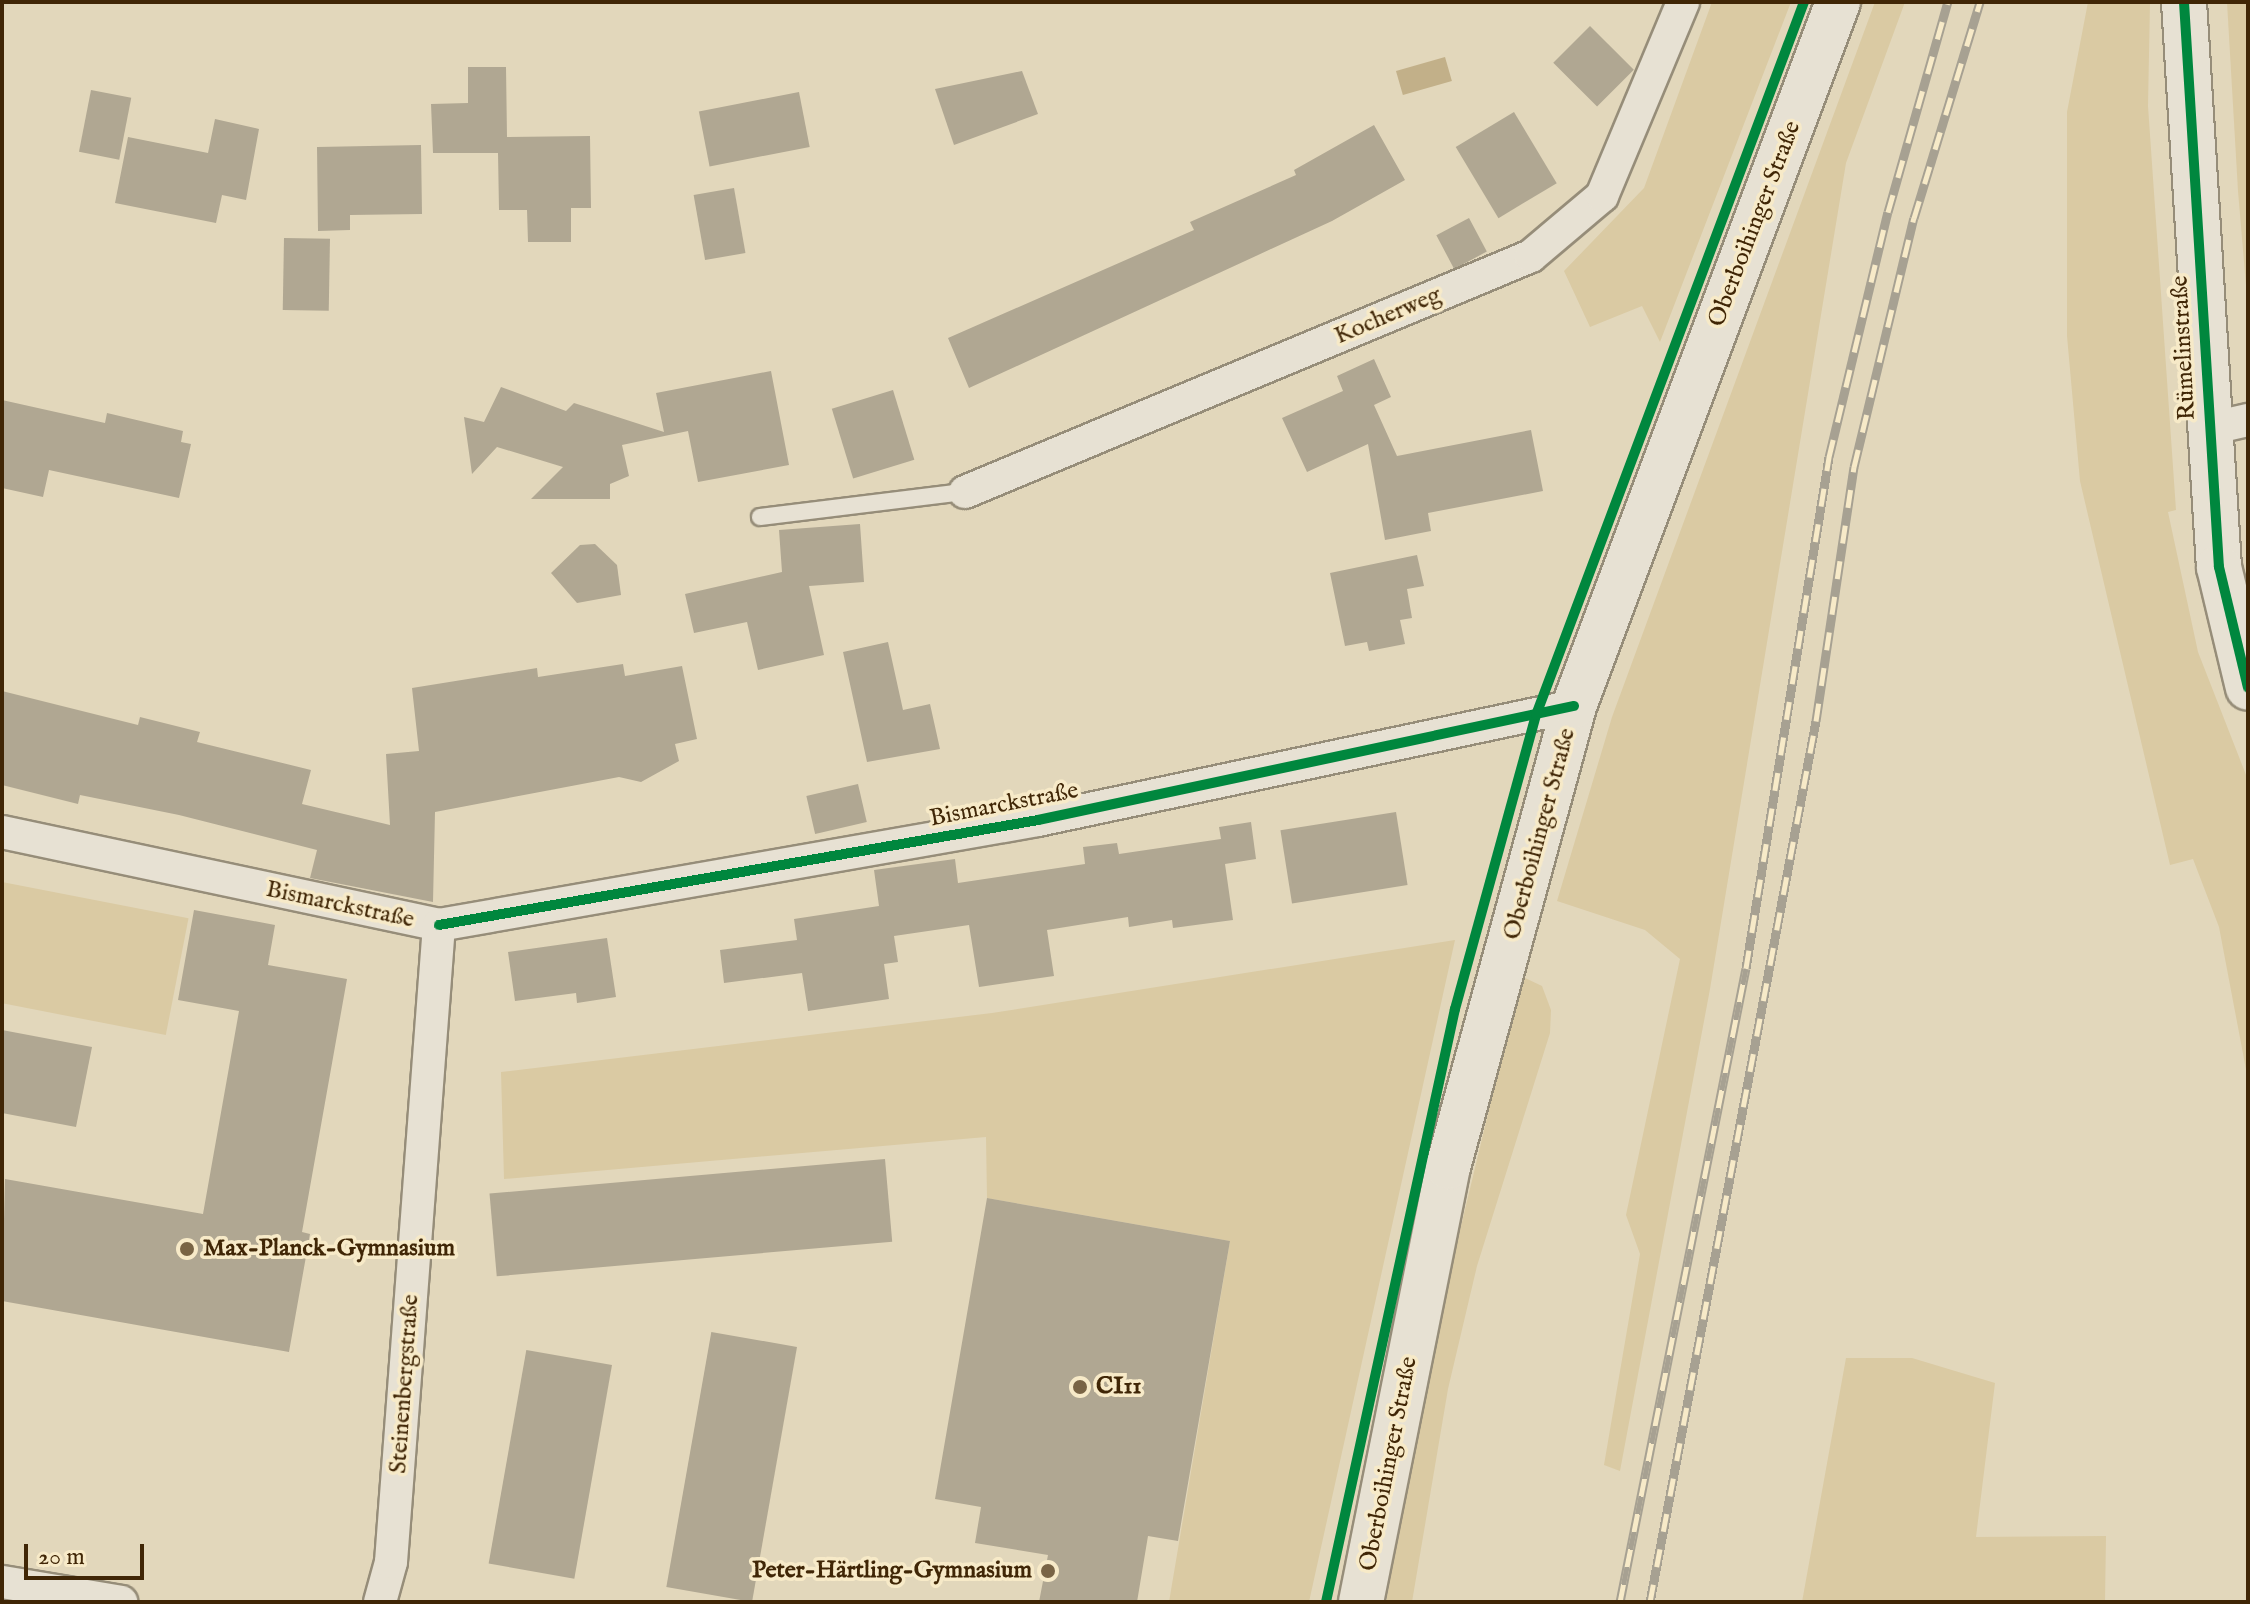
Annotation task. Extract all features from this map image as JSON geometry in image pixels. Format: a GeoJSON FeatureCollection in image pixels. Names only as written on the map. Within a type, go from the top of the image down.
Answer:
{"type":"FeatureCollection","features":[{"type":"Feature","properties":{"kind":"main road","name":"Oberboihinger Straße"},"geometry":{"type":"LineString","coordinates":[[1361,1602],[1448,1167],[1574,706],[1838,2]]}},
{"type":"Feature","properties":{"kind":"main road","name":"Rümelinstraße"},"geometry":{"type":"LineString","coordinates":[[2184,2],[2228,424],[2219,567],[2248,688]]}},
{"type":"Feature","properties":{"kind":"street","name":"Kocherweg"},"geometry":{"type":"LineString","coordinates":[[965,492],[1531,256],[1602,196],[1683,2]]}},
{"type":"Feature","properties":{"kind":"street","name":"Bismarckstraße"},"geometry":{"type":"LineString","coordinates":[[2,832],[439,925],[1038,820],[1574,706]]}},
{"type":"Feature","properties":{"kind":"street","name":"Steinenbergstraße"},"geometry":{"type":"LineString","coordinates":[[380,1602],[391,1562],[439,925]]}},
{"type":"Feature","properties":{"kind":"street"},"geometry":{"type":"LineString","coordinates":[[2,1582],[121,1602]]}},
{"type":"Feature","properties":{"kind":"lane"},"geometry":{"type":"LineString","coordinates":[[760,517],[965,492]]}},
{"type":"Feature","properties":{"kind":"shaded area"},"geometry":{"type":"Polygon","coordinates":[[[1712,2],[1791,2],[1660,342],[1642,306],[1590,327],[1564,271],[1644,188],[1712,2]]]}},
{"type":"Feature","properties":{"kind":"shaded area"},"geometry":{"type":"Polygon","coordinates":[[[1875,2],[1905,2],[1846,163],[1710,989],[1620,1471],[1604,1465],[1640,1254],[1626,1215],[1680,959],[1645,930],[1557,901],[1612,717],[1875,2]]]}},
{"type":"Feature","properties":{"kind":"shaded area"},"geometry":{"type":"Polygon","coordinates":[[[2088,2],[2150,2],[2148,106],[2176,510],[2168,512],[2198,652],[2248,780],[2248,1080],[2219,927],[2193,859],[2170,865],[2080,481],[2067,336],[2067,112],[2088,2]]]}},
{"type":"Feature","properties":{"kind":"shaded area"},"geometry":{"type":"Polygon","coordinates":[[[2227,2],[2248,2],[2247,297],[2238,191],[2227,2]]]}},
{"type":"Feature","properties":{"kind":"shaded area"},"geometry":{"type":"Polygon","coordinates":[[[1445,57],[1452,81],[1403,95],[1396,71],[1445,57]]]}},
{"type":"Feature","properties":{"kind":"shaded area"},"geometry":{"type":"Polygon","coordinates":[[[2,882],[189,918],[166,1035],[2,1003],[2,882]]]}},
{"type":"Feature","properties":{"kind":"shaded area"},"geometry":{"type":"Polygon","coordinates":[[[1455,940],[1309,1602],[1169,1602],[1230,1241],[987,1198],[986,1137],[504,1179],[501,1072],[992,1013],[1455,940]]]}},
{"type":"Feature","properties":{"kind":"shaded area"},"geometry":{"type":"Polygon","coordinates":[[[1521,976],[1542,986],[1551,1010],[1550,1033],[1477,1266],[1448,1389],[1412,1602],[1386,1602],[1428,1364],[1521,976]]]}},
{"type":"Feature","properties":{"kind":"shaded area"},"geometry":{"type":"Polygon","coordinates":[[[1846,1358],[1912,1358],[1995,1383],[1976,1537],[2106,1536],[2105,1602],[1802,1602],[1846,1358]]]}},
{"type":"Feature","properties":{"kind":"building"},"geometry":{"type":"Polygon","coordinates":[[[1590,26],[1634,70],[1597,107],[1553,63],[1590,26]]]}},
{"type":"Feature","properties":{"kind":"building"},"geometry":{"type":"Polygon","coordinates":[[[468,67],[506,67],[507,137],[590,136],[591,208],[571,208],[571,242],[528,242],[527,210],[499,210],[498,153],[433,153],[431,104],[468,103],[468,67]]]}},
{"type":"Feature","properties":{"kind":"building"},"geometry":{"type":"Polygon","coordinates":[[[1022,71],[1038,114],[954,145],[935,89],[1022,71]]]}},
{"type":"Feature","properties":{"kind":"building"},"geometry":{"type":"Polygon","coordinates":[[[91,90],[131,98],[119,160],[79,152],[91,90]]]}},
{"type":"Feature","properties":{"kind":"building"},"geometry":{"type":"Polygon","coordinates":[[[799,92],[810,147],[710,166],[699,111],[799,92]]]}},
{"type":"Feature","properties":{"kind":"building"},"geometry":{"type":"Polygon","coordinates":[[[1514,112],[1557,183],[1498,218],[1456,147],[1514,112]]]}},
{"type":"Feature","properties":{"kind":"building"},"geometry":{"type":"Polygon","coordinates":[[[215,119],[259,129],[246,200],[222,195],[216,223],[115,203],[128,137],[208,153],[215,119]]]}},
{"type":"Feature","properties":{"kind":"building"},"geometry":{"type":"Polygon","coordinates":[[[1374,125],[1405,180],[1332,221],[969,388],[948,338],[1194,230],[1190,222],[1296,175],[1294,170],[1374,125]]]}},
{"type":"Feature","properties":{"kind":"building"},"geometry":{"type":"Polygon","coordinates":[[[421,145],[422,214],[350,215],[350,230],[318,231],[317,147],[421,145]]]}},
{"type":"Feature","properties":{"kind":"building"},"geometry":{"type":"Polygon","coordinates":[[[734,188],[745,253],[705,260],[694,195],[734,188]]]}},
{"type":"Feature","properties":{"kind":"building"},"geometry":{"type":"Polygon","coordinates":[[[1469,218],[1487,252],[1454,269],[1436,235],[1469,218]]]}},
{"type":"Feature","properties":{"kind":"building"},"geometry":{"type":"Polygon","coordinates":[[[284,238],[330,239],[329,311],[283,310],[284,238]]]}},
{"type":"Feature","properties":{"kind":"building"},"geometry":{"type":"Polygon","coordinates":[[[1374,359],[1391,397],[1374,405],[1397,456],[1531,430],[1543,491],[1428,513],[1431,531],[1385,540],[1368,444],[1307,472],[1282,418],[1343,391],[1337,376],[1374,359]]]}},
{"type":"Feature","properties":{"kind":"building"},"geometry":{"type":"Polygon","coordinates":[[[771,371],[789,465],[698,482],[688,431],[622,445],[629,476],[610,484],[610,499],[531,499],[563,467],[497,447],[472,474],[464,417],[484,422],[501,387],[566,411],[574,403],[664,432],[656,393],[771,371]]]}},
{"type":"Feature","properties":{"kind":"building"},"geometry":{"type":"Polygon","coordinates":[[[893,390],[914,460],[853,479],[832,409],[893,390]]]}},
{"type":"Feature","properties":{"kind":"building"},"geometry":{"type":"Polygon","coordinates":[[[2,400],[105,423],[107,413],[183,431],[181,442],[191,444],[179,498],[49,470],[43,497],[2,488],[2,400]]]}},
{"type":"Feature","properties":{"kind":"building"},"geometry":{"type":"Polygon","coordinates":[[[860,524],[864,582],[809,586],[824,655],[758,670],[747,622],[694,633],[685,594],[782,572],[779,530],[860,524]]]}},
{"type":"Feature","properties":{"kind":"building"},"geometry":{"type":"Polygon","coordinates":[[[595,544],[617,565],[621,595],[577,603],[551,573],[580,545],[595,544]]]}},
{"type":"Feature","properties":{"kind":"building"},"geometry":{"type":"Polygon","coordinates":[[[1417,555],[1424,586],[1407,589],[1412,618],[1400,620],[1405,644],[1369,651],[1367,642],[1345,646],[1330,573],[1417,555]]]}},
{"type":"Feature","properties":{"kind":"building"},"geometry":{"type":"Polygon","coordinates":[[[888,642],[903,710],[930,704],[940,749],[867,762],[843,652],[888,642]]]}},
{"type":"Feature","properties":{"kind":"building"},"geometry":{"type":"Polygon","coordinates":[[[623,664],[625,676],[682,666],[697,739],[675,744],[679,761],[641,782],[619,777],[435,812],[433,902],[310,878],[317,850],[179,815],[80,795],[78,804],[2,785],[2,691],[138,725],[140,717],[200,732],[197,742],[311,770],[302,804],[390,825],[386,754],[419,751],[412,688],[537,668],[538,677],[623,664]]]}},
{"type":"Feature","properties":{"kind":"building"},"geometry":{"type":"Polygon","coordinates":[[[858,784],[867,822],[815,834],[806,796],[858,784]]]}},
{"type":"Feature","properties":{"kind":"building"},"geometry":{"type":"Polygon","coordinates":[[[1396,812],[1408,885],[1292,903],[1280,830],[1396,812]]]}},
{"type":"Feature","properties":{"kind":"building"},"geometry":{"type":"Polygon","coordinates":[[[1251,822],[1256,859],[1225,864],[1233,920],[1173,928],[1172,920],[1129,927],[1128,917],[1047,930],[1054,976],[979,987],[969,925],[894,936],[898,962],[884,964],[889,999],[808,1011],[802,973],[724,983],[720,950],[797,940],[794,919],[879,906],[874,870],[955,859],[958,883],[1085,864],[1083,847],[1117,843],[1119,854],[1221,839],[1219,827],[1251,822]]]}},
{"type":"Feature","properties":{"kind":"building"},"geometry":{"type":"Polygon","coordinates":[[[194,910],[275,925],[268,965],[347,979],[302,1232],[310,1234],[289,1352],[2,1301],[5,1179],[203,1214],[239,1011],[178,1000],[194,910]]]}},
{"type":"Feature","properties":{"kind":"building"},"geometry":{"type":"Polygon","coordinates":[[[607,938],[616,997],[577,1003],[576,993],[515,1001],[508,952],[607,938]]]}},
{"type":"Feature","properties":{"kind":"building"},"geometry":{"type":"Polygon","coordinates":[[[2,1030],[92,1047],[76,1127],[2,1113],[2,1030]]]}},
{"type":"Feature","properties":{"kind":"building"},"geometry":{"type":"Polygon","coordinates":[[[885,1159],[892,1242],[497,1276],[490,1194],[885,1159]]]}},
{"type":"Feature","properties":{"kind":"building","name":"CI11"},"geometry":{"type":"Polygon","coordinates":[[[987,1198],[1230,1241],[1178,1541],[1148,1536],[1137,1602],[1039,1602],[1048,1555],[975,1543],[981,1507],[935,1499],[987,1198]]]}},
{"type":"Feature","properties":{"kind":"building"},"geometry":{"type":"Polygon","coordinates":[[[711,1332],[797,1347],[752,1602],[666,1587],[711,1332]]]}},
{"type":"Feature","properties":{"kind":"building"},"geometry":{"type":"Polygon","coordinates":[[[526,1350],[612,1365],[574,1579],[489,1564],[526,1350]]]}},
{"type":"Feature","properties":{"kind":"railway"},"geometry":{"type":"LineString","coordinates":[[1620,1602],[1746,968],[1829,457],[1888,212],[1948,2]]}},
{"type":"Feature","properties":{"kind":"railway"},"geometry":{"type":"LineString","coordinates":[[1650,1602],[1816,721],[1854,467],[1914,218],[1980,2]]}},
{"type":"Feature","properties":{"kind":"cycle path"},"geometry":{"type":"LineString","coordinates":[[1326,1602],[1455,1009],[1536,715],[1804,2]]}},
{"type":"Feature","properties":{"kind":"cycle path"},"geometry":{"type":"LineString","coordinates":[[2184,2],[2219,567],[2248,688]]}},
{"type":"Feature","properties":{"kind":"cycle path"},"geometry":{"type":"LineString","coordinates":[[439,925],[1038,820],[1574,706]]}},
{"type":"Feature","properties":{"kind":"place","name":"Max-Planck-Gymnasium"},"geometry":{"type":"Point","coordinates":[187,1249]}},
{"type":"Feature","properties":{"kind":"place","name":"CI11"},"geometry":{"type":"Point","coordinates":[1080,1387]}},
{"type":"Feature","properties":{"kind":"place","name":"Peter-Härtling-Gymnasium"},"geometry":{"type":"Point","coordinates":[1048,1571]}}]}
